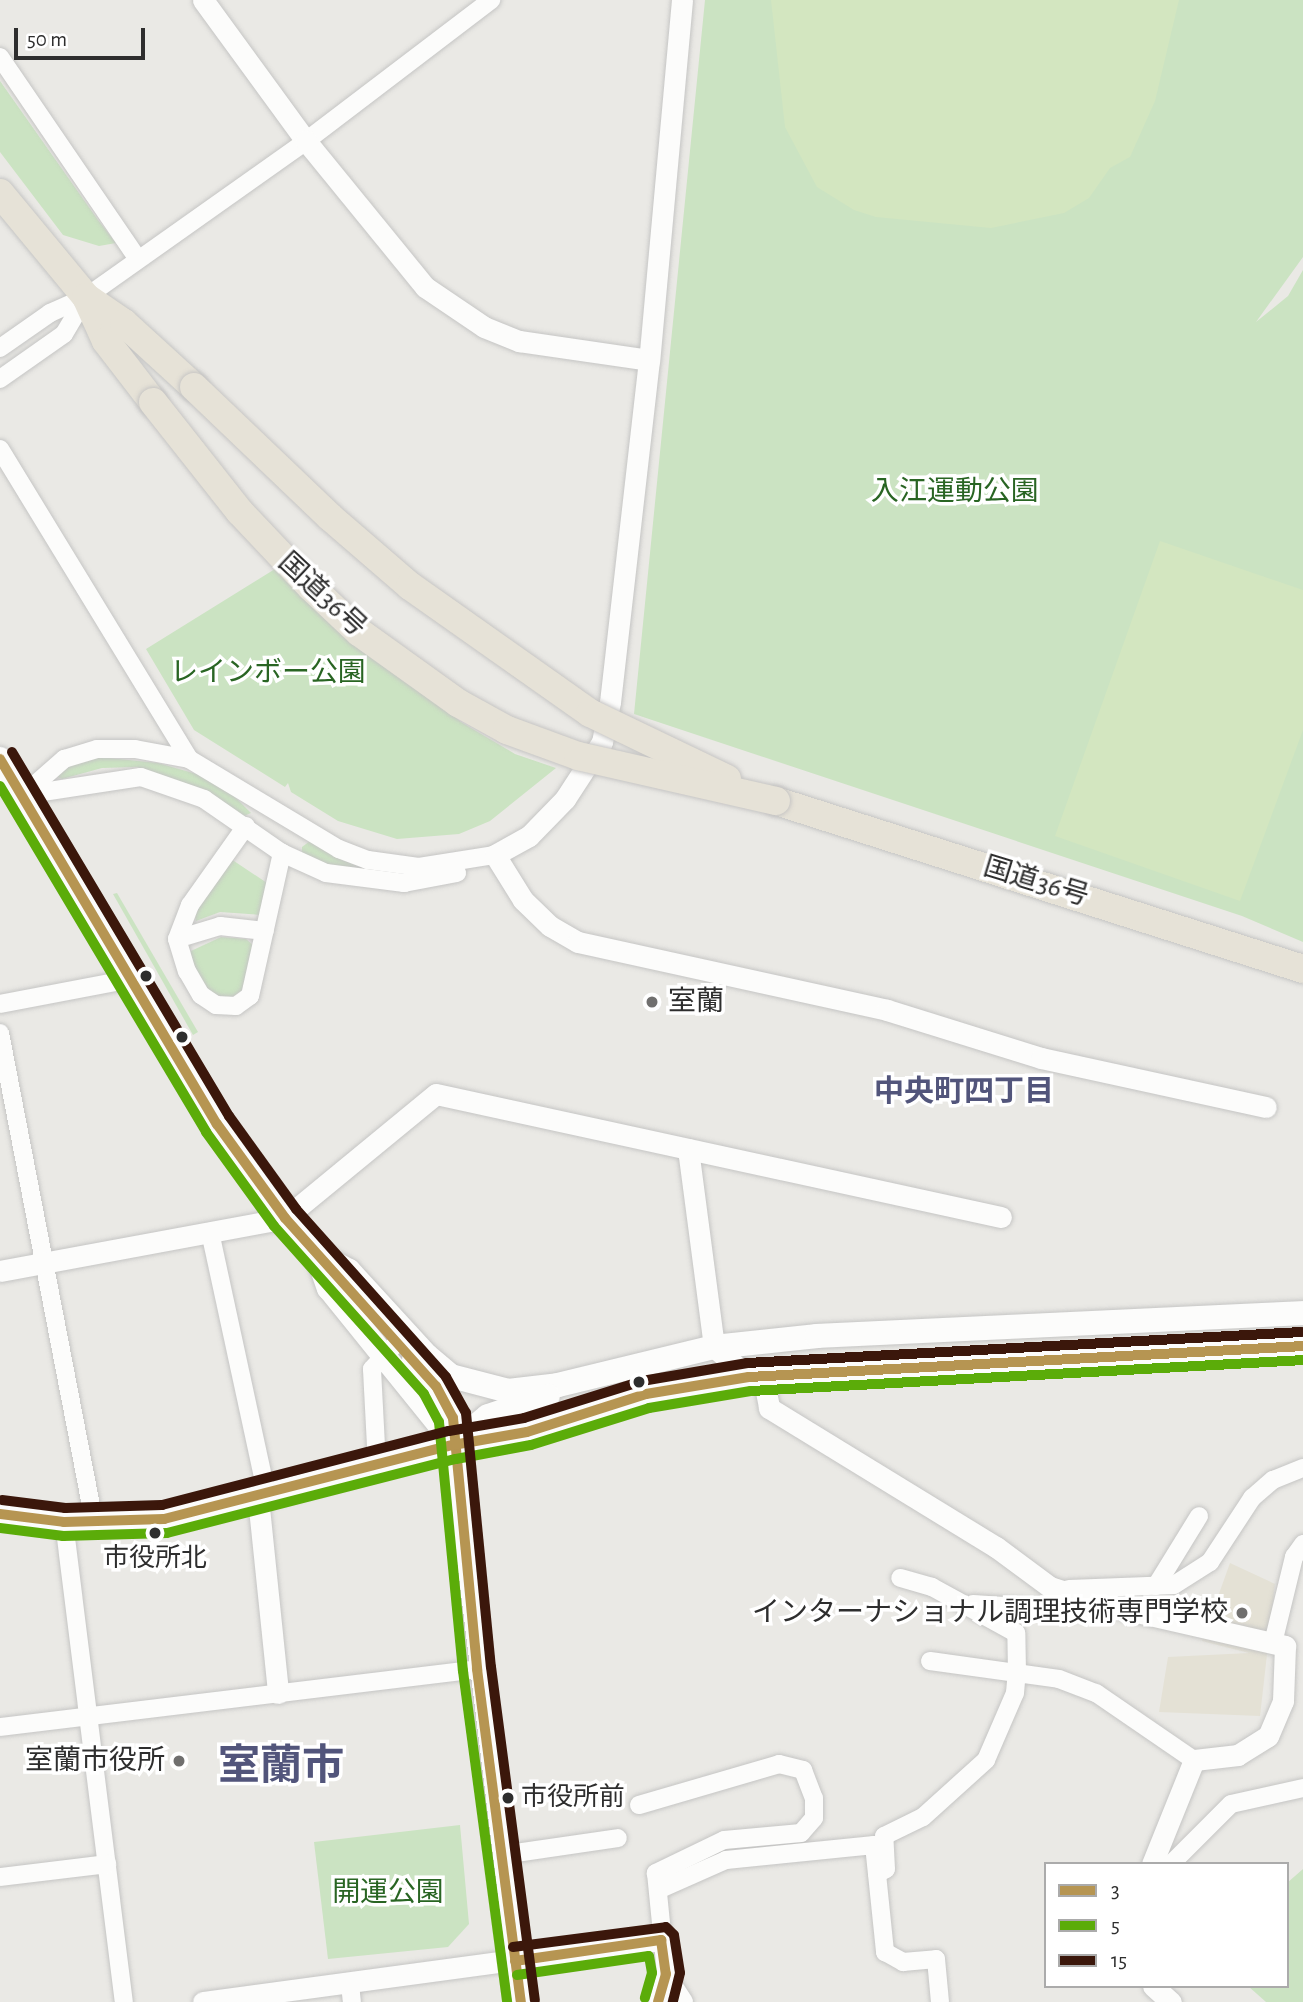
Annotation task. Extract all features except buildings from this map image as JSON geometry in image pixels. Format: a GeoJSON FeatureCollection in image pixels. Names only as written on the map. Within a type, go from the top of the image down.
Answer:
{"type":"FeatureCollection","features":[{"type":"Feature","properties":{"kind":"highway","name":"国道36号"},"geometry":{"type":"LineString","coordinates":[[0,193],[86,297],[106,341],[240,512],[311,587],[359,632],[458,703],[507,730],[578,756],[776,801],[1300,970]]}},
{"type":"Feature","properties":{"kind":"highway","name":"国道36号"},"geometry":{"type":"LineString","coordinates":[[86,297],[124,323],[330,517],[410,586],[490,645],[590,713],[776,801]]}},
{"type":"Feature","properties":{"kind":"main road"},"geometry":{"type":"LineString","coordinates":[[0,759],[12,796],[131,979],[217,1124],[285,1218],[317,1254],[349,1270],[395,1343],[453,1445]]}},
{"type":"Feature","properties":{"kind":"main road"},"geometry":{"type":"LineString","coordinates":[[395,1343],[427,1356],[461,1380],[508,1391],[558,1385],[714,1347],[817,1336],[1303,1313]]}},
{"type":"Feature","properties":{"kind":"main road"},"geometry":{"type":"LineString","coordinates":[[0,1514],[64,1522],[164,1519],[262,1497],[453,1445],[527,1432],[646,1394],[756,1377],[1303,1346]]}},
{"type":"Feature","properties":{"kind":"main road"},"geometry":{"type":"LineString","coordinates":[[453,1445],[488,1416],[547,1397],[558,1385]]}},
{"type":"Feature","properties":{"kind":"street"},"geometry":{"type":"LineString","coordinates":[[203,0],[306,141],[425,287],[454,309],[519,341],[649,360]]}},
{"type":"Feature","properties":{"kind":"street"},"geometry":{"type":"LineString","coordinates":[[0,348],[50,313],[86,297],[306,141],[491,0]]}},
{"type":"Feature","properties":{"kind":"street"},"geometry":{"type":"LineString","coordinates":[[12,796],[141,777],[191,792],[246,826],[282,853],[326,873],[380,883],[459,873],[529,836],[565,799],[602,742],[649,360],[682,0]]}},
{"type":"Feature","properties":{"kind":"street"},"geometry":{"type":"LineString","coordinates":[[0,57],[138,259]]}},
{"type":"Feature","properties":{"kind":"street"},"geometry":{"type":"LineString","coordinates":[[0,379],[64,334],[86,297]]}},
{"type":"Feature","properties":{"kind":"street"},"geometry":{"type":"LineString","coordinates":[[0,449],[188,759]]}},
{"type":"Feature","properties":{"kind":"street"},"geometry":{"type":"LineString","coordinates":[[12,796],[51,767],[97,749],[135,749],[188,759],[339,849],[368,860],[419,867],[495,855]]}},
{"type":"Feature","properties":{"kind":"street"},"geometry":{"type":"LineString","coordinates":[[246,826],[190,905],[177,940],[181,959],[201,995],[226,1008],[250,996],[282,853]]}},
{"type":"Feature","properties":{"kind":"street"},"geometry":{"type":"LineString","coordinates":[[495,855],[523,900],[550,926],[578,942],[887,1010],[1041,1058],[1266,1107]]}},
{"type":"Feature","properties":{"kind":"street"},"geometry":{"type":"LineString","coordinates":[[177,940],[220,926],[265,931]]}},
{"type":"Feature","properties":{"kind":"street"},"geometry":{"type":"LineString","coordinates":[[0,1004],[131,979]]}},
{"type":"Feature","properties":{"kind":"street"},"geometry":{"type":"LineString","coordinates":[[0,1033],[6,1094],[43,1263],[94,1522]]}},
{"type":"Feature","properties":{"kind":"street"},"geometry":{"type":"LineString","coordinates":[[0,1271],[285,1218],[436,1094],[1001,1217]]}},
{"type":"Feature","properties":{"kind":"street"},"geometry":{"type":"LineString","coordinates":[[688,1149],[714,1347],[756,1377],[769,1408],[996,1547],[1050,1587],[1106,1605],[1286,1646],[1283,1701],[1268,1736],[1238,1755],[1194,1760],[1096,1693],[1059,1679],[930,1661]]}},
{"type":"Feature","properties":{"kind":"street"},"geometry":{"type":"LineString","coordinates":[[210,1231],[262,1497],[278,1693]]}},
{"type":"Feature","properties":{"kind":"street"},"geometry":{"type":"LineString","coordinates":[[377,1465],[371,1390],[372,1368],[395,1343]]}},
{"type":"Feature","properties":{"kind":"street"},"geometry":{"type":"LineString","coordinates":[[453,1445],[477,1669],[521,2002]]}},
{"type":"Feature","properties":{"kind":"street"},"geometry":{"type":"LineString","coordinates":[[1062,1589],[1174,1585],[1210,1562],[1252,1498],[1273,1479],[1303,1468]]}},
{"type":"Feature","properties":{"kind":"street"},"geometry":{"type":"LineString","coordinates":[[1156,1586],[1199,1516]]}},
{"type":"Feature","properties":{"kind":"street"},"geometry":{"type":"LineString","coordinates":[[64,1522],[124,2002]]}},
{"type":"Feature","properties":{"kind":"street"},"geometry":{"type":"LineString","coordinates":[[1273,1643],[1294,1557],[1303,1544]]}},
{"type":"Feature","properties":{"kind":"street"},"geometry":{"type":"LineString","coordinates":[[877,1874],[886,1869],[884,1836],[923,1817],[986,1759],[1015,1693],[1017,1672],[1016,1633],[966,1603],[900,1578]]}},
{"type":"Feature","properties":{"kind":"street"},"geometry":{"type":"LineString","coordinates":[[966,1603],[1081,1611],[1106,1605]]}},
{"type":"Feature","properties":{"kind":"street"},"geometry":{"type":"LineString","coordinates":[[0,1727],[477,1669]]}},
{"type":"Feature","properties":{"kind":"street"},"geometry":{"type":"LineString","coordinates":[[1153,1862],[1194,1760]]}},
{"type":"Feature","properties":{"kind":"street"},"geometry":{"type":"LineString","coordinates":[[639,1805],[779,1764],[803,1769],[814,1798],[814,1818],[801,1833],[724,1840],[656,1872],[666,1974],[658,2002]]}},
{"type":"Feature","properties":{"kind":"street"},"geometry":{"type":"LineString","coordinates":[[1173,1862],[1231,1804],[1303,1788]]}},
{"type":"Feature","properties":{"kind":"street"},"geometry":{"type":"LineString","coordinates":[[502,1855],[618,1839]]}},
{"type":"Feature","properties":{"kind":"street"},"geometry":{"type":"LineString","coordinates":[[657,1889],[726,1860],[874,1845],[885,1952],[903,1962],[936,1959],[940,2002]]}},
{"type":"Feature","properties":{"kind":"street"},"geometry":{"type":"LineString","coordinates":[[0,1877],[107,1864]]}},
{"type":"Feature","properties":{"kind":"street"},"geometry":{"type":"LineString","coordinates":[[203,2002],[351,1993],[515,1961],[662,1940]]}},
{"type":"Feature","properties":{"kind":"street"},"geometry":{"type":"LineString","coordinates":[[666,1974],[684,2002]]}},
{"type":"Feature","properties":{"kind":"street"},"geometry":{"type":"LineString","coordinates":[[1155,1988],[1171,2002]]}},
{"type":"Feature","properties":{"kind":"shaded area","name":"インターナショナル調理技術専門学校"},"geometry":{"type":"Polygon","coordinates":[[[1230,1563],[1275,1584],[1260,1716],[1159,1712],[1168,1657],[1249,1653],[1202,1641],[1230,1563]]]}},
{"type":"Feature","properties":{"kind":"green space","name":"入江運動公園"},"geometry":{"type":"Polygon","coordinates":[[[705,0],[1303,0],[1303,257],[1256,322],[1288,296],[1303,270],[1303,942],[1242,916],[634,714],[705,0]]]}},
{"type":"Feature","properties":{"kind":"green space"},"geometry":{"type":"Polygon","coordinates":[[[771,0],[1179,0],[1155,101],[1130,157],[1110,168],[1089,198],[1064,213],[991,228],[876,217],[854,210],[817,187],[785,127],[771,0]]]}},
{"type":"Feature","properties":{"kind":"green space"},"geometry":{"type":"Polygon","coordinates":[[[0,81],[116,243],[99,246],[63,235],[0,152],[0,81]]]}},
{"type":"Feature","properties":{"kind":"green space"},"geometry":{"type":"Polygon","coordinates":[[[1160,541],[1303,590],[1303,730],[1240,901],[1055,836],[1160,541]]]}},
{"type":"Feature","properties":{"kind":"green space","name":"レインボー公園"},"geometry":{"type":"Polygon","coordinates":[[[275,569],[461,722],[515,754],[556,768],[490,821],[459,834],[397,839],[338,821],[291,792],[288,783],[285,787],[194,730],[146,649],[275,569]]]}},
{"type":"Feature","properties":{"kind":"green space"},"geometry":{"type":"Polygon","coordinates":[[[99,757],[158,763],[200,775],[229,791],[251,813],[244,816],[219,799],[137,767],[102,768],[62,779],[56,776],[57,769],[99,757]]]}},
{"type":"Feature","properties":{"kind":"green space"},"geometry":{"type":"Polygon","coordinates":[[[310,841],[389,871],[347,872],[302,856],[302,847],[310,841]]]}},
{"type":"Feature","properties":{"kind":"green space"},"geometry":{"type":"Polygon","coordinates":[[[231,859],[270,885],[262,915],[220,912],[196,921],[194,913],[231,859]]]}},
{"type":"Feature","properties":{"kind":"green space"},"geometry":{"type":"Polygon","coordinates":[[[117,893],[198,1032],[193,1035],[113,894],[117,893]]]}},
{"type":"Feature","properties":{"kind":"green space"},"geometry":{"type":"Polygon","coordinates":[[[221,937],[246,939],[254,946],[244,989],[231,998],[210,994],[189,959],[191,951],[221,937]]]}},
{"type":"Feature","properties":{"kind":"green space","name":"開運公園"},"geometry":{"type":"Polygon","coordinates":[[[460,1825],[469,1924],[448,1947],[328,1959],[314,1842],[460,1825]]]}},
{"type":"Feature","properties":{"kind":"green space"},"geometry":{"type":"Polygon","coordinates":[[[1303,1869],[1303,2002],[1266,2002],[1250,1988],[1289,1988],[1289,1881],[1303,1869]]]}},
{"type":"Feature","properties":{"kind":"transit line","name":"15"},"geometry":{"type":"LineString","coordinates":[[12,752],[229,1116],[296,1209],[446,1377],[466,1413],[491,1667],[535,2000]]}},
{"type":"Feature","properties":{"kind":"transit line","name":"3"},"geometry":{"type":"LineString","coordinates":[[0,759],[217,1124],[285,1218],[436,1386],[453,1418],[477,1669],[521,2002]]}},
{"type":"Feature","properties":{"kind":"transit line","name":"5"},"geometry":{"type":"LineString","coordinates":[[0,786],[206,1132],[274,1226],[424,1394],[439,1422],[463,1671],[507,2002]]}},
{"type":"Feature","properties":{"kind":"transit line","name":"15"},"geometry":{"type":"LineString","coordinates":[[2,1500],[65,1508],[162,1505],[449,1431],[524,1418],[642,1381],[747,1363],[1302,1332]]}},
{"type":"Feature","properties":{"kind":"transit line","name":"3"},"geometry":{"type":"LineString","coordinates":[[0,1514],[64,1522],[164,1519],[453,1445],[527,1432],[646,1394],[749,1377],[1303,1346]]}},
{"type":"Feature","properties":{"kind":"transit line","name":"5"},"geometry":{"type":"LineString","coordinates":[[0,1528],[63,1536],[167,1533],[456,1459],[531,1445],[649,1408],[751,1391],[1303,1360]]}},
{"type":"Feature","properties":{"kind":"transit line","name":"15"},"geometry":{"type":"LineString","coordinates":[[513,1947],[666,1927],[674,1935],[680,1973],[673,2002]]}},
{"type":"Feature","properties":{"kind":"transit line","name":"3"},"geometry":{"type":"LineString","coordinates":[[515,1961],[661,1940],[666,1974],[658,2002]]}},
{"type":"Feature","properties":{"kind":"transit line","name":"5"},"geometry":{"type":"LineString","coordinates":[[517,1975],[649,1956],[652,1973],[645,1998]]}},
{"type":"Feature","properties":{"kind":"place","name":"室蘭"},"geometry":{"type":"Point","coordinates":[652,1002]}},
{"type":"Feature","properties":{"kind":"place","name":"市役所北"},"geometry":{"type":"Point","coordinates":[155,1533]}},
{"type":"Feature","properties":{"kind":"place","name":"インターナショナル調理技術専門学校"},"geometry":{"type":"Point","coordinates":[1242,1613]}},
{"type":"Feature","properties":{"kind":"place","name":"室蘭市役所"},"geometry":{"type":"Point","coordinates":[179,1761]}},
{"type":"Feature","properties":{"kind":"place","name":"市役所前"},"geometry":{"type":"Point","coordinates":[508,1798]}},
{"type":"Feature","properties":{"kind":"district","name":"中央町四丁目"},"geometry":{"type":"Point","coordinates":[964,1092]}},
{"type":"Feature","properties":{"kind":"district","name":"室蘭市"},"geometry":{"type":"Point","coordinates":[281,1766]}}]}
